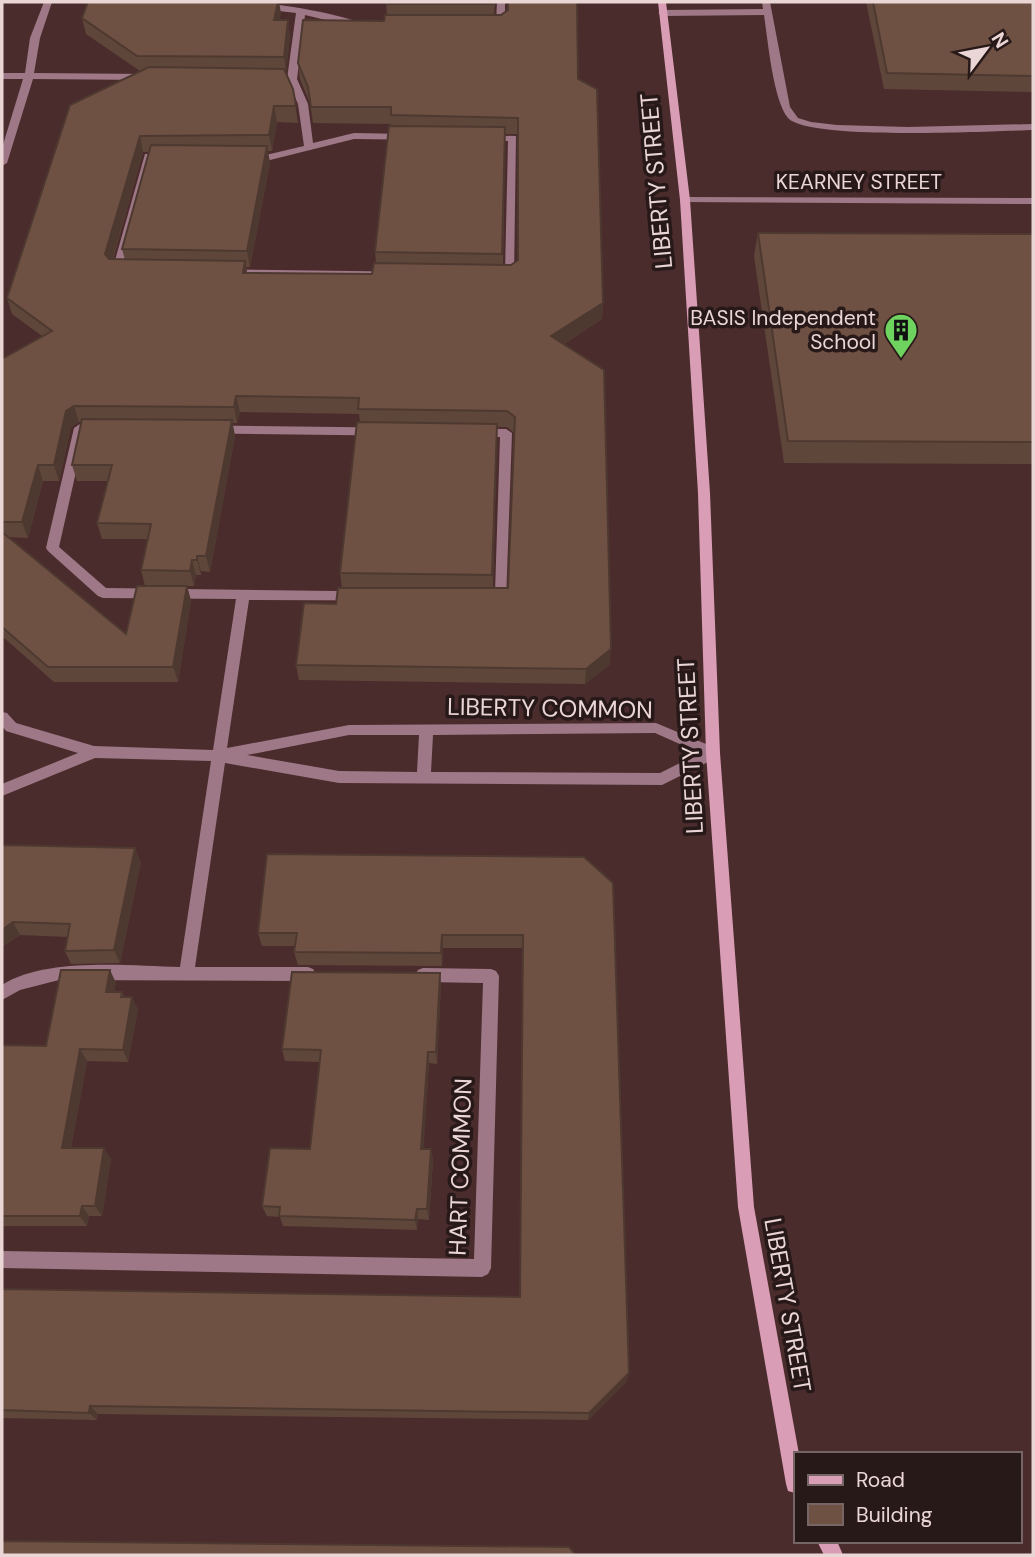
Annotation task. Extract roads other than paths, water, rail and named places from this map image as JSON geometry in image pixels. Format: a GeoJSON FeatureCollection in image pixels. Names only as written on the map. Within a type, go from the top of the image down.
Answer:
{"type":"FeatureCollection","features":[{"type":"Feature","properties":{"kind":"street"},"geometry":{"type":"LineString","coordinates":[[2,163],[29,76],[35,38],[48,2]]}},
{"type":"Feature","properties":{"kind":"street"},"geometry":{"type":"LineString","coordinates":[[487,26],[500,26],[501,2]]}},
{"type":"Feature","properties":{"kind":"street"},"geometry":{"type":"LineString","coordinates":[[253,6],[281,7],[371,25]]}},
{"type":"Feature","properties":{"kind":"street"},"geometry":{"type":"LineString","coordinates":[[663,7],[767,7],[785,107],[796,121],[816,126],[859,129],[1033,127]]}},
{"type":"Feature","properties":{"kind":"street","name":"LIBERTY STREET"},"geometry":{"type":"LineString","coordinates":[[663,7],[685,200],[704,493],[713,753],[746,1207],[794,1478]]}},
{"type":"Feature","properties":{"kind":"street"},"geometry":{"type":"LineString","coordinates":[[301,11],[292,79],[303,104],[309,148]]}},
{"type":"Feature","properties":{"kind":"street"},"geometry":{"type":"LineString","coordinates":[[2,76],[153,77]]}},
{"type":"Feature","properties":{"kind":"street"},"geometry":{"type":"LineString","coordinates":[[278,79],[292,79]]}},
{"type":"Feature","properties":{"kind":"street"},"geometry":{"type":"LineString","coordinates":[[354,136],[513,138],[510,276],[117,271],[149,156],[270,158],[309,148],[354,136]]}},
{"type":"Feature","properties":{"kind":"street","name":"KEARNEY STREET"},"geometry":{"type":"LineString","coordinates":[[685,200],[1033,201]]}},
{"type":"Feature","properties":{"kind":"street"},"geometry":{"type":"LineString","coordinates":[[80,428],[506,433],[501,598],[243,595],[103,593],[52,548],[80,428]]}},
{"type":"Feature","properties":{"kind":"street"},"geometry":{"type":"LineString","coordinates":[[187,972],[243,595]]}},
{"type":"Feature","properties":{"kind":"street"},"geometry":{"type":"LineString","coordinates":[[2,717],[11,727],[94,752]]}},
{"type":"Feature","properties":{"kind":"street","name":"LIBERTY COMMON"},"geometry":{"type":"LineString","coordinates":[[218,755],[349,730],[656,728],[713,753]]}},
{"type":"Feature","properties":{"kind":"street"},"geometry":{"type":"LineString","coordinates":[[425,777],[426,729]]}},
{"type":"Feature","properties":{"kind":"street","name":"LIBERTY COMMON"},"geometry":{"type":"LineString","coordinates":[[2,790],[94,752],[218,755],[340,777],[662,779],[713,753]]}},
{"type":"Feature","properties":{"kind":"street"},"geometry":{"type":"LineString","coordinates":[[2,993],[16,984],[59,973],[325,974]]}},
{"type":"Feature","properties":{"kind":"street","name":"HART COMMON"},"geometry":{"type":"LineString","coordinates":[[2,1260],[482,1268],[491,976],[408,975]]}},
{"type":"Feature","properties":{"kind":"place","name":"BASIS Independent School"},"geometry":{"type":"Point","coordinates":[901,360]}}]}
